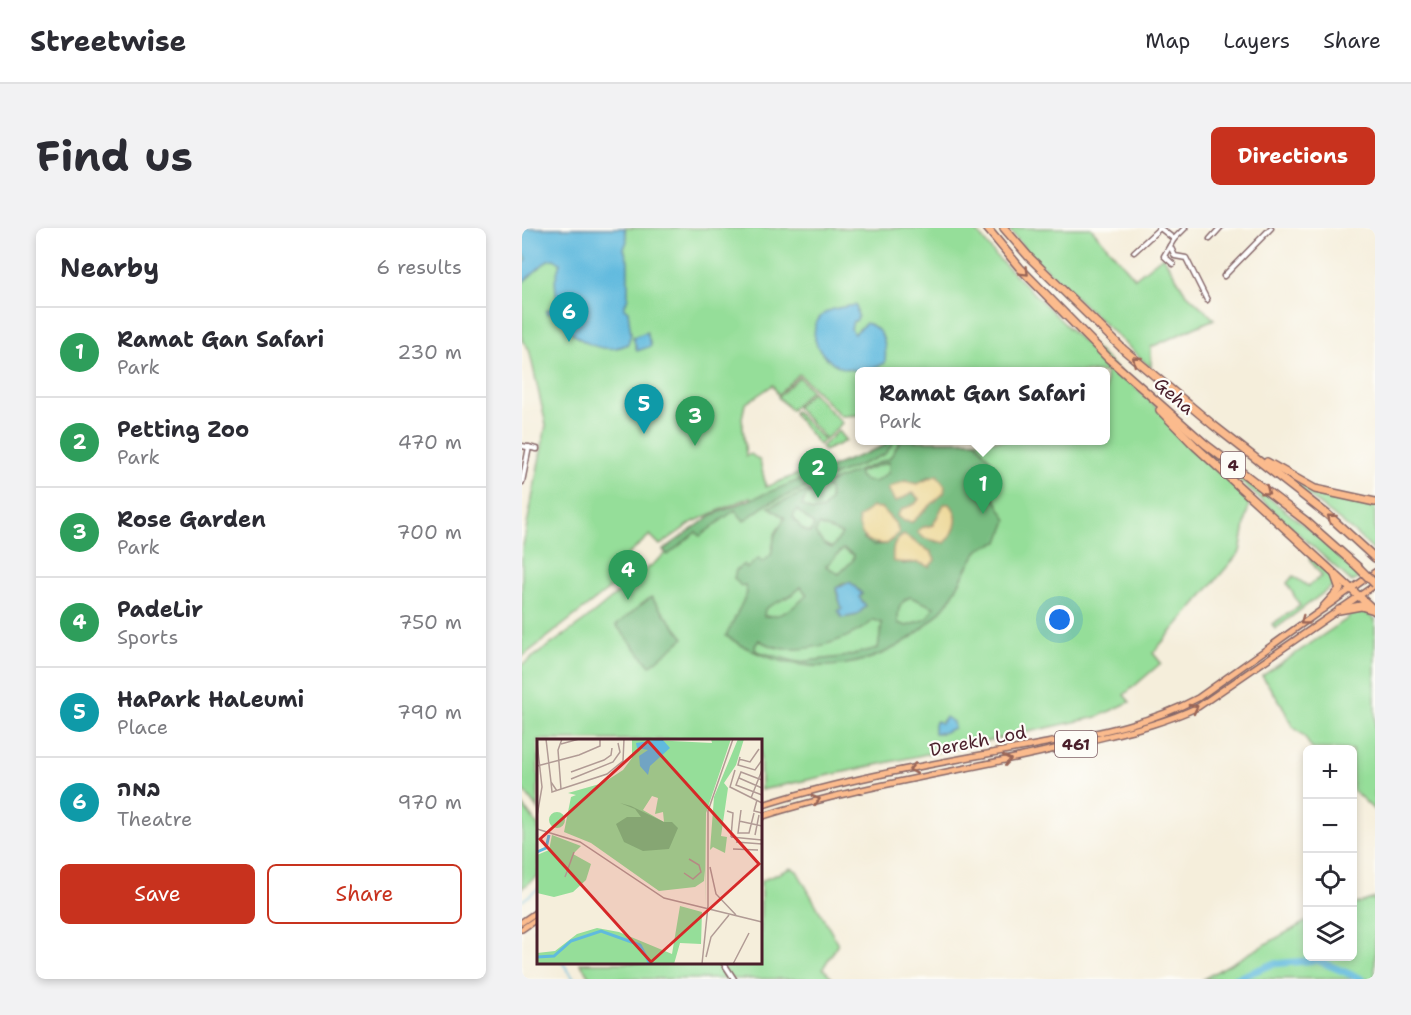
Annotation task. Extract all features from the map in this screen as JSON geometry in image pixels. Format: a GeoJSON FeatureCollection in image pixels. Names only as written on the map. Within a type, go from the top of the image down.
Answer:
{"type":"FeatureCollection","features":[{"type":"Feature","properties":{"kind":"highway","name":"Geha"},"geometry":{"type":"LineString","coordinates":[[987,228],[1020,268],[1109,359],[1205,444],[1306,521],[1375,584]]}},
{"type":"Feature","properties":{"kind":"highway","name":"Geha"},"geometry":{"type":"LineString","coordinates":[[1004,228],[1029,257],[1124,350],[1213,425],[1311,501],[1375,557]]}},
{"type":"Feature","properties":{"kind":"highway"},"geometry":{"type":"LineString","coordinates":[[1109,359],[1195,446],[1352,587],[1375,612]]}},
{"type":"Feature","properties":{"kind":"highway"},"geometry":{"type":"LineString","coordinates":[[1213,425],[1304,484],[1342,497],[1375,502]]}},
{"type":"Feature","properties":{"kind":"highway"},"geometry":{"type":"LineString","coordinates":[[1293,534],[1339,581],[1340,589],[1323,608]]}},
{"type":"Feature","properties":{"kind":"highway"},"geometry":{"type":"LineString","coordinates":[[1339,610],[1361,606],[1375,612]]}},
{"type":"Feature","properties":{"kind":"main road","name":"Derekh Lod"},"geometry":{"type":"LineString","coordinates":[[762,805],[859,779],[1095,734],[1147,720],[1198,698],[1375,572]]}},
{"type":"Feature","properties":{"kind":"main road","name":"Derekh Lod"},"geometry":{"type":"LineString","coordinates":[[762,816],[840,793],[1037,753],[1169,721],[1198,707],[1375,584]]}},
{"type":"Feature","properties":{"kind":"main road"},"geometry":{"type":"LineString","coordinates":[[522,922],[537,911]]}},
{"type":"Feature","properties":{"kind":"main road"},"geometry":{"type":"LineString","coordinates":[[522,929],[537,919]]}},
{"type":"Feature","properties":{"kind":"street"},"geometry":{"type":"LineString","coordinates":[[1134,252],[1160,228],[1174,239]]}},
{"type":"Feature","properties":{"kind":"street"},"geometry":{"type":"LineString","coordinates":[[1173,264],[1164,255],[1174,239],[1185,228]]}},
{"type":"Feature","properties":{"kind":"street"},"geometry":{"type":"LineString","coordinates":[[1210,239],[1220,228]]}},
{"type":"Feature","properties":{"kind":"street"},"geometry":{"type":"LineString","coordinates":[[1224,276],[1271,228]]}},
{"type":"Feature","properties":{"kind":"street"},"geometry":{"type":"LineString","coordinates":[[1170,246],[1175,256],[1186,258],[1206,300]]}},
{"type":"Feature","properties":{"kind":"street"},"geometry":{"type":"LineString","coordinates":[[522,446],[537,449]]}},
{"type":"Feature","properties":{"kind":"street"},"geometry":{"type":"LineString","coordinates":[[522,482],[529,447]]}},
{"type":"Feature","properties":{"kind":"street"},"geometry":{"type":"LineString","coordinates":[[724,964],[734,979]]}},
{"type":"Feature","properties":{"kind":"green space"},"geometry":{"type":"Polygon","coordinates":[[[522,228],[974,228],[996,256],[1084,343],[1090,343],[1250,498],[1240,552],[1153,653],[1161,663],[1124,695],[1130,702],[1097,717],[762,790],[762,739],[537,739],[537,809],[522,788],[522,665],[584,621],[693,531],[752,499],[750,497],[693,522],[660,545],[650,535],[622,560],[632,571],[522,657],[522,551],[546,425],[529,349],[522,340],[522,228]]]}},
{"type":"Feature","properties":{"kind":"green space"},"geometry":{"type":"Polygon","coordinates":[[[1008,228],[1091,228],[1135,278],[1163,256],[1185,292],[1214,319],[1151,347],[1151,368],[1025,249],[1008,228]]]}},
{"type":"Feature","properties":{"kind":"green space"},"geometry":{"type":"Polygon","coordinates":[[[799,377],[811,390],[791,410],[778,397],[799,377]]]}},
{"type":"Feature","properties":{"kind":"green space"},"geometry":{"type":"Polygon","coordinates":[[[812,392],[842,423],[826,439],[796,407],[812,392]]]}},
{"type":"Feature","properties":{"kind":"green space"},"geometry":{"type":"Polygon","coordinates":[[[795,411],[824,440],[819,445],[793,413],[795,411]]]}},
{"type":"Feature","properties":{"kind":"green space"},"geometry":{"type":"Polygon","coordinates":[[[838,431],[846,441],[824,451],[821,447],[838,431]]]}},
{"type":"Feature","properties":{"kind":"green space"},"geometry":{"type":"Polygon","coordinates":[[[1195,440],[1328,544],[1361,577],[1352,582],[1195,440]]]}},
{"type":"Feature","properties":{"kind":"green space"},"geometry":{"type":"Polygon","coordinates":[[[886,445],[892,445],[884,455],[767,504],[744,521],[735,510],[700,536],[696,532],[668,555],[663,550],[712,515],[886,445]]]}},
{"type":"Feature","properties":{"kind":"green space"},"geometry":{"type":"Polygon","coordinates":[[[898,445],[979,445],[994,465],[996,474],[985,482],[1007,520],[999,542],[985,546],[978,551],[945,606],[922,629],[897,646],[870,658],[842,665],[813,666],[783,662],[754,652],[726,636],[747,593],[745,585],[741,586],[734,578],[736,570],[744,564],[747,568],[759,558],[762,562],[771,555],[775,534],[785,518],[769,507],[890,458],[898,445]],[[889,462],[859,472],[859,476],[866,481],[875,482],[889,472],[889,462]],[[930,476],[917,484],[905,481],[905,496],[913,493],[919,499],[916,504],[897,516],[904,521],[912,522],[922,512],[930,476]],[[825,486],[806,496],[802,505],[812,511],[823,509],[830,500],[829,489],[825,486]],[[881,508],[864,539],[873,545],[887,544],[888,516],[881,508]],[[797,510],[793,517],[802,529],[810,533],[814,525],[797,510]],[[819,525],[815,533],[824,544],[832,548],[842,534],[819,525]],[[933,525],[921,528],[918,532],[937,542],[933,525]],[[843,549],[826,566],[839,574],[853,560],[854,555],[843,549]],[[931,552],[901,564],[921,562],[929,567],[931,552]],[[850,582],[842,583],[836,590],[842,609],[848,617],[857,615],[866,606],[859,597],[862,594],[850,582]],[[801,587],[765,609],[764,616],[783,613],[807,595],[801,587]],[[910,597],[906,599],[899,611],[898,623],[907,626],[927,619],[934,607],[910,597]],[[874,620],[835,642],[803,649],[772,646],[759,640],[755,646],[756,651],[797,662],[842,657],[878,648],[882,623],[874,620]]]}},
{"type":"Feature","properties":{"kind":"green space"},"geometry":{"type":"Polygon","coordinates":[[[1283,475],[1304,487],[1327,495],[1375,504],[1375,552],[1355,533],[1283,475]]]}},
{"type":"Feature","properties":{"kind":"green space"},"geometry":{"type":"Polygon","coordinates":[[[1311,557],[1333,577],[1335,584],[1275,629],[1272,624],[1300,606],[1287,583],[1293,576],[1308,586],[1322,576],[1309,559],[1311,557]]]}},
{"type":"Feature","properties":{"kind":"green space"},"geometry":{"type":"Polygon","coordinates":[[[651,597],[684,638],[650,666],[616,625],[651,597]]]}},
{"type":"Feature","properties":{"kind":"green space"},"geometry":{"type":"Polygon","coordinates":[[[1352,611],[1365,612],[1375,619],[1375,811],[1357,794],[1357,745],[1310,745],[1304,736],[1292,726],[1282,705],[1262,676],[1347,619],[1352,611]]]}},
{"type":"Feature","properties":{"kind":"green space"},"geometry":{"type":"Polygon","coordinates":[[[522,804],[537,825],[537,877],[522,888],[522,804]]]}},
{"type":"Feature","properties":{"kind":"green space"},"geometry":{"type":"Polygon","coordinates":[[[791,868],[797,871],[838,944],[823,968],[833,979],[591,979],[581,964],[762,964],[762,881],[791,868]]]}},
{"type":"Feature","properties":{"kind":"green space"},"geometry":{"type":"Polygon","coordinates":[[[1375,898],[1375,979],[1203,979],[1303,923],[1303,961],[1357,961],[1357,904],[1375,898]]]}},
{"type":"Feature","properties":{"kind":"sand"},"geometry":{"type":"Polygon","coordinates":[[[937,475],[945,486],[944,493],[912,522],[904,521],[897,516],[902,509],[915,504],[919,499],[913,493],[895,502],[888,488],[905,481],[917,484],[937,475]]]}},
{"type":"Feature","properties":{"kind":"sand"},"geometry":{"type":"Polygon","coordinates":[[[944,504],[950,504],[955,514],[956,524],[952,534],[945,543],[924,538],[917,532],[921,528],[933,525],[944,504]]]}},
{"type":"Feature","properties":{"kind":"sand"},"geometry":{"type":"Polygon","coordinates":[[[872,507],[881,508],[896,524],[899,533],[887,544],[875,543],[863,536],[858,519],[872,507]]]}},
{"type":"Feature","properties":{"kind":"sand"},"geometry":{"type":"Polygon","coordinates":[[[904,535],[931,552],[935,560],[929,567],[920,563],[893,561],[894,546],[904,535]]]}},
{"type":"Feature","properties":{"kind":"water"},"geometry":{"type":"Polygon","coordinates":[[[522,228],[625,228],[627,241],[624,249],[628,261],[628,297],[624,308],[628,311],[631,334],[628,344],[608,348],[597,347],[587,343],[570,330],[558,311],[547,314],[546,311],[557,306],[555,280],[560,263],[554,259],[548,260],[522,283],[522,266],[527,259],[522,252],[522,228]]]}},
{"type":"Feature","properties":{"kind":"water"},"geometry":{"type":"Polygon","coordinates":[[[856,305],[858,317],[856,321],[853,321],[851,329],[854,334],[866,323],[877,329],[885,344],[885,363],[873,367],[855,367],[855,370],[850,370],[836,365],[825,356],[817,345],[814,333],[817,322],[825,313],[836,308],[856,305]]]}},
{"type":"Feature","properties":{"kind":"water"},"geometry":{"type":"Polygon","coordinates":[[[647,332],[651,346],[637,351],[633,337],[647,332]]]}},
{"type":"Feature","properties":{"kind":"water"},"geometry":{"type":"Polygon","coordinates":[[[850,582],[862,594],[859,597],[866,606],[857,615],[842,618],[838,610],[842,609],[836,588],[850,582]]]}},
{"type":"Feature","properties":{"kind":"water"},"geometry":{"type":"Polygon","coordinates":[[[946,717],[953,722],[954,728],[942,733],[934,733],[934,724],[937,721],[941,723],[946,717]]]}},
{"type":"Feature","properties":{"kind":"waterway"},"geometry":{"type":"LineString","coordinates":[[522,901],[537,890]]}},
{"type":"Feature","properties":{"kind":"waterway"},"geometry":{"type":"LineString","coordinates":[[534,929],[537,933]]}},
{"type":"Feature","properties":{"kind":"waterway"},"geometry":{"type":"LineString","coordinates":[[1235,979],[1273,964],[1317,960],[1361,979]]}},
{"type":"Feature","properties":{"kind":"waterway"},"geometry":{"type":"LineString","coordinates":[[563,964],[574,979]]}},
{"type":"Feature","properties":{"kind":"place","name":"במה"},"geometry":{"type":"Point","coordinates":[569,342]}},
{"type":"Feature","properties":{"kind":"place","name":"HaPark HaLeumi"},"geometry":{"type":"Point","coordinates":[644,434]}},
{"type":"Feature","properties":{"kind":"place","name":"Rose Garden"},"geometry":{"type":"Point","coordinates":[695,446]}},
{"type":"Feature","properties":{"kind":"place","name":"Petting Zoo"},"geometry":{"type":"Point","coordinates":[818,498]}},
{"type":"Feature","properties":{"kind":"place","name":"Ramat Gan Safari"},"geometry":{"type":"Point","coordinates":[983,514]}},
{"type":"Feature","properties":{"kind":"place","name":"PadeLir"},"geometry":{"type":"Point","coordinates":[628,600]}}]}
